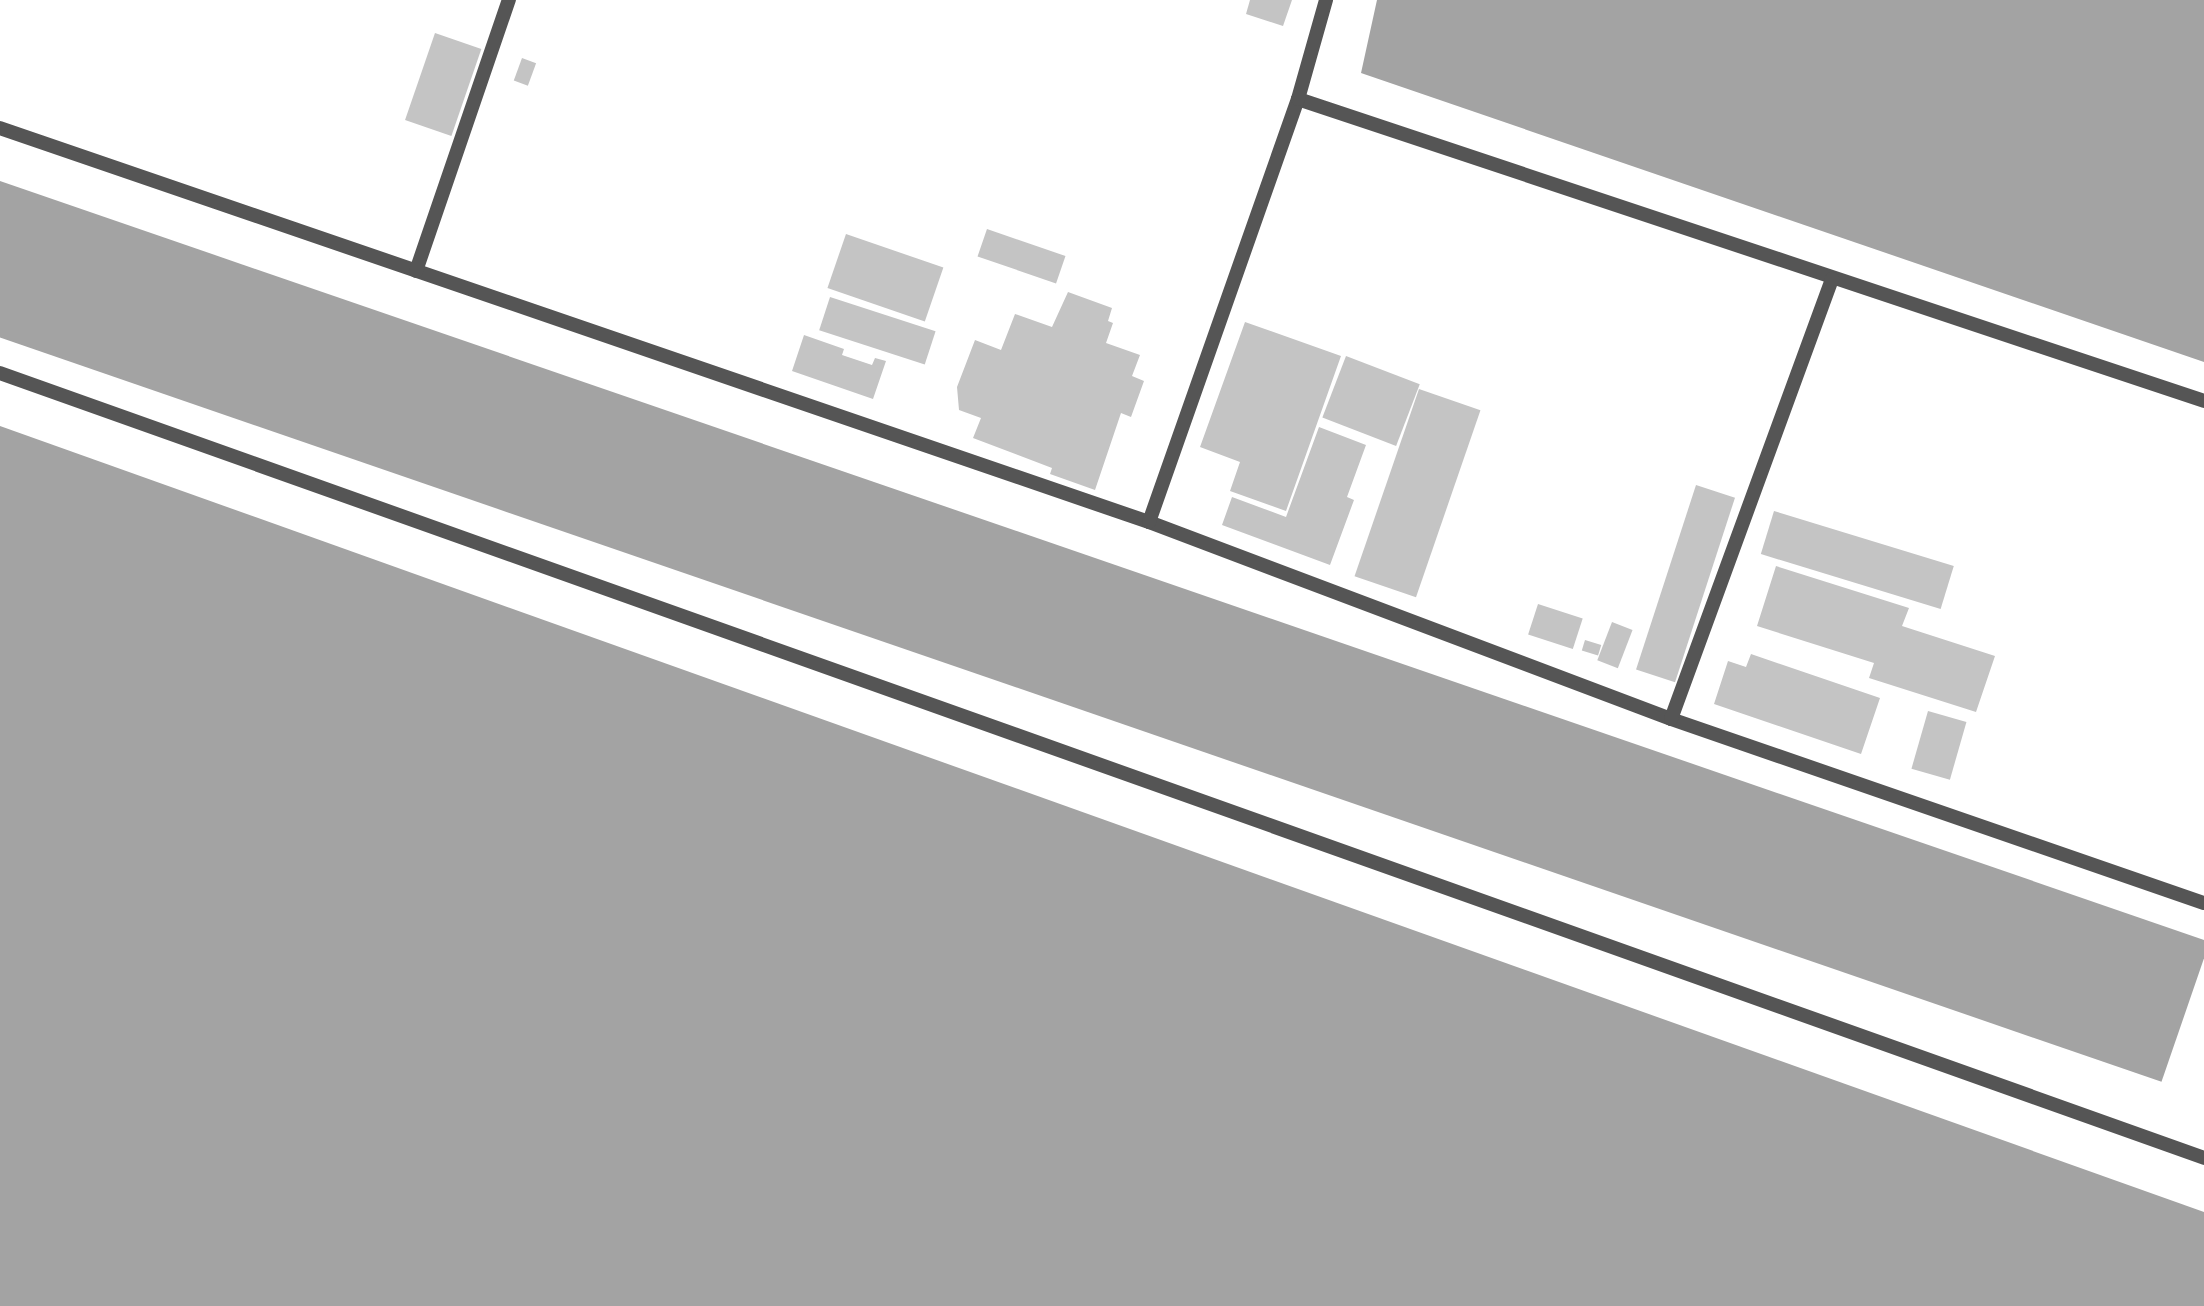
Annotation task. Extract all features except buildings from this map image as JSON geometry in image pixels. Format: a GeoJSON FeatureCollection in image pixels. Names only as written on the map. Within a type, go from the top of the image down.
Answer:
{"type":"FeatureCollection","features":[{"type":"Feature","properties":{"kind":"street"},"geometry":{"type":"LineString","coordinates":[[416,271],[509,0]]}},
{"type":"Feature","properties":{"kind":"street"},"geometry":{"type":"LineString","coordinates":[[1149,522],[1298,99],[1326,0]]}},
{"type":"Feature","properties":{"kind":"street"},"geometry":{"type":"LineString","coordinates":[[1298,99],[2204,401]]}},
{"type":"Feature","properties":{"kind":"street"},"geometry":{"type":"LineString","coordinates":[[0,128],[1149,522],[1671,719],[2204,902]]}},
{"type":"Feature","properties":{"kind":"street"},"geometry":{"type":"LineString","coordinates":[[1671,719],[1832,278]]}},
{"type":"Feature","properties":{"kind":"street"},"geometry":{"type":"LineString","coordinates":[[0,373],[2204,1158]]}},
{"type":"Feature","properties":{"kind":"shaded area"},"geometry":{"type":"Polygon","coordinates":[[[1377,0],[2204,0],[2204,362],[1361,73],[1377,0]]]}},
{"type":"Feature","properties":{"kind":"shaded area"},"geometry":{"type":"Polygon","coordinates":[[[0,181],[2204,940],[2204,958],[2161,1082],[0,338],[0,181]]]}},
{"type":"Feature","properties":{"kind":"shaded area"},"geometry":{"type":"Polygon","coordinates":[[[0,426],[2204,1212],[2204,1306],[0,1306],[0,426]]]}}]}
